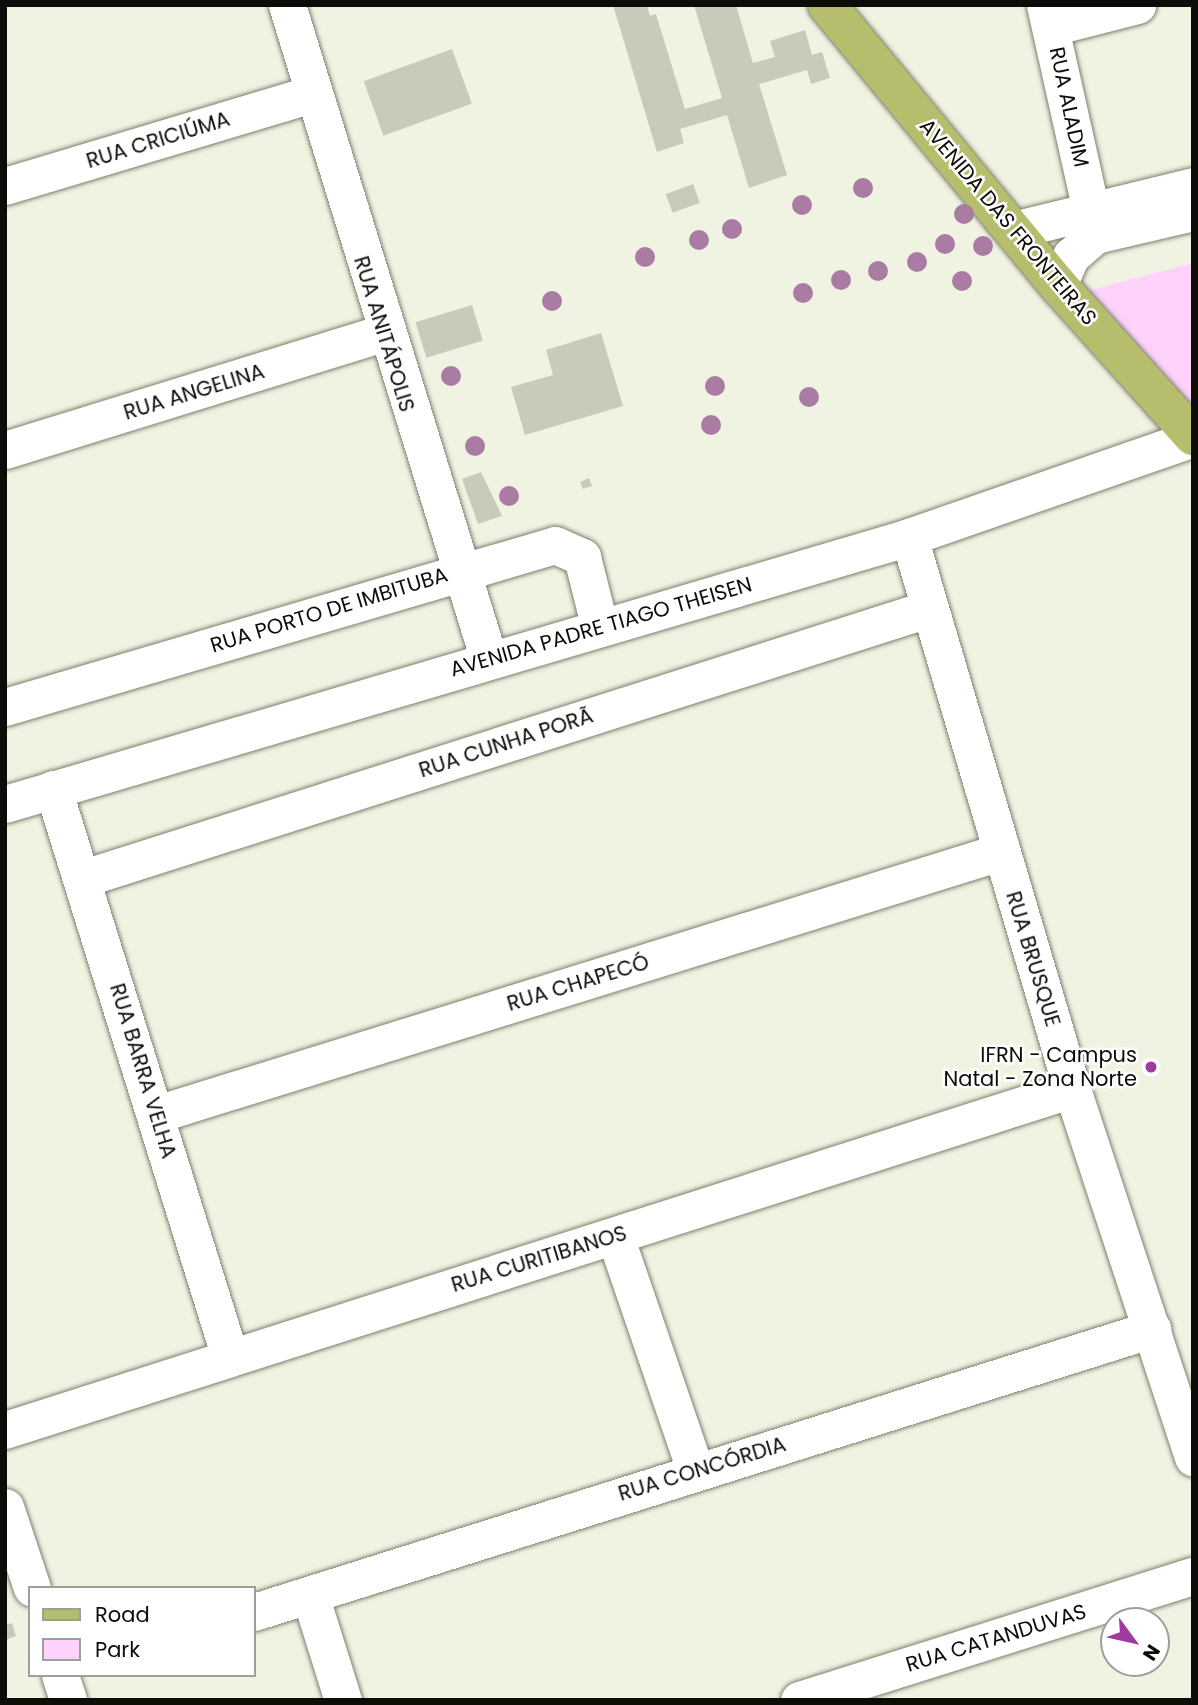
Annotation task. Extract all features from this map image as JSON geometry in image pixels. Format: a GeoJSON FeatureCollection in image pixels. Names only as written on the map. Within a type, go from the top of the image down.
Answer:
{"type":"FeatureCollection","features":[{"type":"Feature","properties":{"kind":"main road","name":"AVENIDA DAS FRONTEIRAS"},"geometry":{"type":"LineString","coordinates":[[827,5],[1058,285],[1193,437]]}},
{"type":"Feature","properties":{"kind":"street","name":"RUA ANITÁPOLIS"},"geometry":{"type":"LineString","coordinates":[[287,5],[383,333],[489,660]]}},
{"type":"Feature","properties":{"kind":"street"},"geometry":{"type":"LineString","coordinates":[[1048,16],[1138,5]]}},
{"type":"Feature","properties":{"kind":"street","name":"RUA ALADIM"},"geometry":{"type":"LineString","coordinates":[[1048,16],[1091,210]]}},
{"type":"Feature","properties":{"kind":"street","name":"RUA CRICIÚMA"},"geometry":{"type":"LineString","coordinates":[[5,186],[311,94]]}},
{"type":"Feature","properties":{"kind":"street"},"geometry":{"type":"LineString","coordinates":[[1013,230],[1193,186]]}},
{"type":"Feature","properties":{"kind":"street"},"geometry":{"type":"LineString","coordinates":[[1058,285],[1072,256],[1095,235],[1193,212]]}},
{"type":"Feature","properties":{"kind":"street","name":"RUA ANGELINA"},"geometry":{"type":"LineString","coordinates":[[5,450],[383,333]]}},
{"type":"Feature","properties":{"kind":"street","name":"AVENIDA PADRE TIAGO THEISEN"},"geometry":{"type":"LineString","coordinates":[[5,804],[909,537],[1193,437]]}},
{"type":"Feature","properties":{"kind":"street","name":"RUA BRUSQUE"},"geometry":{"type":"LineString","coordinates":[[909,537],[928,609],[1072,1089],[1193,1458]]}},
{"type":"Feature","properties":{"kind":"street","name":"RUA PORTO DE IMBITUBA"},"geometry":{"type":"LineString","coordinates":[[5,707],[460,571],[566,547],[582,557],[600,628]]}},
{"type":"Feature","properties":{"kind":"street","name":"RUA CUNHA PORÃ"},"geometry":{"type":"LineString","coordinates":[[84,878],[928,609]]}},
{"type":"Feature","properties":{"kind":"street","name":"RUA BARRA VELHA"},"geometry":{"type":"LineString","coordinates":[[53,789],[84,878],[229,1354]]}},
{"type":"Feature","properties":{"kind":"street","name":"RUA CHAPECÓ"},"geometry":{"type":"LineString","coordinates":[[157,1114],[1000,852]]}},
{"type":"Feature","properties":{"kind":"street","name":"RUA CURITIBANOS"},"geometry":{"type":"LineString","coordinates":[[5,1430],[229,1354],[615,1236],[1072,1089]]}},
{"type":"Feature","properties":{"kind":"street"},"geometry":{"type":"LineString","coordinates":[[615,1236],[695,1470]]}},
{"type":"Feature","properties":{"kind":"street","name":"RUA CONCÓRDIA"},"geometry":{"type":"LineString","coordinates":[[256,1611],[695,1470],[1152,1329]]}},
{"type":"Feature","properties":{"kind":"street"},"geometry":{"type":"LineString","coordinates":[[5,1507],[31,1586]]}},
{"type":"Feature","properties":{"kind":"street","name":"RUA CATANDUVAS"},"geometry":{"type":"LineString","coordinates":[[799,1700],[1193,1576]]}},
{"type":"Feature","properties":{"kind":"street"},"geometry":{"type":"LineString","coordinates":[[310,1595],[343,1700]]}},
{"type":"Feature","properties":{"kind":"street"},"geometry":{"type":"LineString","coordinates":[[61,1677],[68,1700]]}},
{"type":"Feature","properties":{"kind":"green space"},"geometry":{"type":"Polygon","coordinates":[[[1193,263],[1193,413],[1083,292],[1193,263]]]}},
{"type":"Feature","properties":{"kind":"building"},"geometry":{"type":"Polygon","coordinates":[[[613,5],[647,5],[650,16],[656,14],[685,109],[722,98],[694,5],[736,5],[753,63],[775,57],[770,41],[805,30],[812,55],[822,52],[830,78],[811,84],[807,70],[759,84],[787,175],[749,188],[727,115],[680,129],[684,143],[657,152],[613,5]]]}},
{"type":"Feature","properties":{"kind":"building"},"geometry":{"type":"Polygon","coordinates":[[[452,49],[472,104],[384,136],[364,81],[452,49]]]}},
{"type":"Feature","properties":{"kind":"building"},"geometry":{"type":"Polygon","coordinates":[[[693,184],[700,203],[673,213],[666,194],[693,184]]]}},
{"type":"Feature","properties":{"kind":"building"},"geometry":{"type":"Polygon","coordinates":[[[472,305],[483,340],[426,358],[416,322],[472,305]]]}},
{"type":"Feature","properties":{"kind":"building"},"geometry":{"type":"Polygon","coordinates":[[[601,333],[623,406],[525,435],[511,387],[553,375],[546,350],[601,333]]]}},
{"type":"Feature","properties":{"kind":"building"},"geometry":{"type":"Polygon","coordinates":[[[481,472],[502,516],[478,524],[462,479],[481,472]]]}},
{"type":"Feature","properties":{"kind":"building"},"geometry":{"type":"Polygon","coordinates":[[[589,478],[592,486],[583,489],[580,482],[589,478]]]}},
{"type":"Feature","properties":{"kind":"building"},"geometry":{"type":"Polygon","coordinates":[[[12,1623],[16,1636],[5,1640],[5,1625],[12,1623]]]}},
{"type":"Feature","properties":{"kind":"place","name":"IFRN - Campus Natal - Zona Norte"},"geometry":{"type":"Point","coordinates":[1151,1067]}}]}
